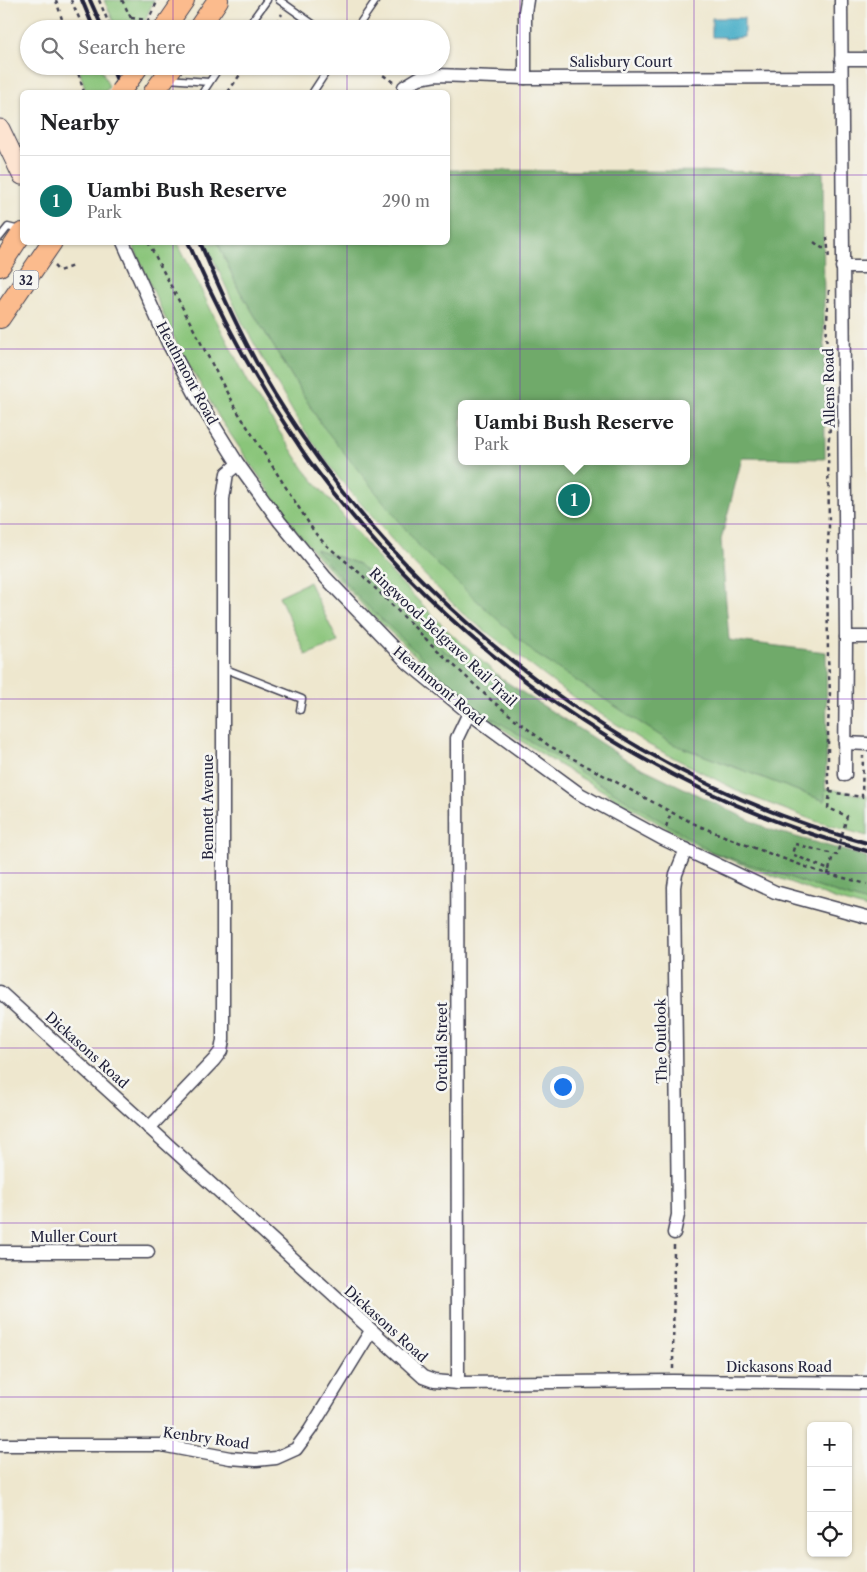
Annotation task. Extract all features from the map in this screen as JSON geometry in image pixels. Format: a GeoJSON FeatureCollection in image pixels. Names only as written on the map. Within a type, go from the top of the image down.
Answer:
{"type":"FeatureCollection","features":[{"type":"Feature","properties":{"kind":"main road"},"geometry":{"type":"LineString","coordinates":[[161,20],[184,0]]}},
{"type":"Feature","properties":{"kind":"main road"},"geometry":{"type":"LineString","coordinates":[[204,20],[218,0]]}},
{"type":"Feature","properties":{"kind":"main road"},"geometry":{"type":"LineString","coordinates":[[121,90],[132,75]]}},
{"type":"Feature","properties":{"kind":"main road","name":"32"},"geometry":{"type":"LineString","coordinates":[[0,266],[20,235]]}},
{"type":"Feature","properties":{"kind":"main road","name":"32"},"geometry":{"type":"LineString","coordinates":[[0,318],[50,245]]}},
{"type":"Feature","properties":{"kind":"street"},"geometry":{"type":"LineString","coordinates":[[525,78],[527,0]]}},
{"type":"Feature","properties":{"kind":"street","name":"Allens Road"},"geometry":{"type":"LineString","coordinates":[[841,0],[846,637],[845,775]]}},
{"type":"Feature","properties":{"kind":"street"},"geometry":{"type":"LineString","coordinates":[[841,59],[867,59]]}},
{"type":"Feature","properties":{"kind":"street","name":"Salisbury Court"},"geometry":{"type":"LineString","coordinates":[[404,87],[419,78],[436,76],[525,78],[841,77]]}},
{"type":"Feature","properties":{"kind":"street"},"geometry":{"type":"LineString","coordinates":[[0,129],[20,164]]}},
{"type":"Feature","properties":{"kind":"street","name":"Heathmont Road"},"geometry":{"type":"LineString","coordinates":[[124,245],[168,343],[200,402],[238,464],[280,522],[326,578],[408,663],[469,713],[580,794],[661,838],[775,892],[867,917]]}},
{"type":"Feature","properties":{"kind":"street"},"geometry":{"type":"LineString","coordinates":[[842,267],[867,267]]}},
{"type":"Feature","properties":{"kind":"street","name":"Bennett Avenue"},"geometry":{"type":"LineString","coordinates":[[149,1128],[214,1060],[221,1051],[223,1040],[223,499],[227,473],[238,464]]}},
{"type":"Feature","properties":{"kind":"street"},"geometry":{"type":"LineString","coordinates":[[846,637],[867,637]]}},
{"type":"Feature","properties":{"kind":"street","name":"Orchid Street"},"geometry":{"type":"LineString","coordinates":[[458,1383],[457,738],[469,713]]}},
{"type":"Feature","properties":{"kind":"street"},"geometry":{"type":"LineString","coordinates":[[845,743],[865,744]]}},
{"type":"Feature","properties":{"kind":"street","name":"The Outlook"},"geometry":{"type":"LineString","coordinates":[[674,1233],[678,1214],[674,886],[676,874],[686,849]]}},
{"type":"Feature","properties":{"kind":"street","name":"Dickasons Road"},"geometry":{"type":"LineString","coordinates":[[0,992],[371,1331],[423,1377],[434,1382],[673,1381],[867,1383]]}},
{"type":"Feature","properties":{"kind":"street","name":"Muller Court"},"geometry":{"type":"LineString","coordinates":[[0,1252],[148,1252]]}},
{"type":"Feature","properties":{"kind":"street","name":"Kenbry Road"},"geometry":{"type":"LineString","coordinates":[[0,1445],[161,1445],[230,1458],[256,1460],[276,1458],[296,1450],[371,1331]]}},
{"type":"Feature","properties":{"kind":"lane"},"geometry":{"type":"LineString","coordinates":[[253,20],[267,0]]}},
{"type":"Feature","properties":{"kind":"lane"},"geometry":{"type":"LineString","coordinates":[[279,0],[307,20]]}},
{"type":"Feature","properties":{"kind":"lane"},"geometry":{"type":"LineString","coordinates":[[362,20],[376,0]]}},
{"type":"Feature","properties":{"kind":"lane"},"geometry":{"type":"LineString","coordinates":[[204,90],[214,75]]}},
{"type":"Feature","properties":{"kind":"lane"},"geometry":{"type":"LineString","coordinates":[[314,90],[324,75]]}},
{"type":"Feature","properties":{"kind":"lane"},"geometry":{"type":"LineString","coordinates":[[164,79],[209,82]]}},
{"type":"Feature","properties":{"kind":"lane"},"geometry":{"type":"LineString","coordinates":[[0,237],[8,226],[20,231]]}},
{"type":"Feature","properties":{"kind":"lane"},"geometry":{"type":"LineString","coordinates":[[223,668],[302,699],[300,710]]}},
{"type":"Feature","properties":{"kind":"path"},"geometry":{"type":"LineString","coordinates":[[56,0],[62,20]]}},
{"type":"Feature","properties":{"kind":"path"},"geometry":{"type":"LineString","coordinates":[[71,0],[80,20]]}},
{"type":"Feature","properties":{"kind":"path"},"geometry":{"type":"LineString","coordinates":[[99,0],[108,20]]}},
{"type":"Feature","properties":{"kind":"path"},"geometry":{"type":"LineString","coordinates":[[122,0],[131,18],[139,20]]}},
{"type":"Feature","properties":{"kind":"path"},"geometry":{"type":"LineString","coordinates":[[156,20],[158,0]]}},
{"type":"Feature","properties":{"kind":"path"},"geometry":{"type":"LineString","coordinates":[[79,75],[83,90]]}},
{"type":"Feature","properties":{"kind":"path"},"geometry":{"type":"LineString","coordinates":[[229,90],[240,75]]}},
{"type":"Feature","properties":{"kind":"path"},"geometry":{"type":"LineString","coordinates":[[382,75],[404,87]]}},
{"type":"Feature","properties":{"kind":"path"},"geometry":{"type":"LineString","coordinates":[[827,237],[829,262]]}},
{"type":"Feature","properties":{"kind":"path"},"geometry":{"type":"LineString","coordinates":[[814,242],[822,248],[828,248]]}},
{"type":"Feature","properties":{"kind":"path","name":"Ringwood-Belgrave Rail Trail"},"geometry":{"type":"LineString","coordinates":[[150,245],[234,406],[315,533],[326,545],[361,574],[491,700],[548,745],[699,826],[740,843],[828,874],[867,884]]}},
{"type":"Feature","properties":{"kind":"path"},"geometry":{"type":"LineString","coordinates":[[54,266],[59,271],[73,266]]}},
{"type":"Feature","properties":{"kind":"path"},"geometry":{"type":"LineString","coordinates":[[830,283],[827,346],[830,383]]}},
{"type":"Feature","properties":{"kind":"path"},"geometry":{"type":"LineString","coordinates":[[829,870],[792,854],[795,844],[837,855],[847,816],[828,808],[830,792],[828,775],[830,692],[827,556],[830,424]]}},
{"type":"Feature","properties":{"kind":"path"},"geometry":{"type":"LineString","coordinates":[[830,792],[862,797],[865,744]]}},
{"type":"Feature","properties":{"kind":"path"},"geometry":{"type":"LineString","coordinates":[[828,874],[833,854]]}},
{"type":"Feature","properties":{"kind":"path"},"geometry":{"type":"LineString","coordinates":[[673,1381],[674,1233]]}},
{"type":"Feature","properties":{"kind":"green space"},"geometry":{"type":"Polygon","coordinates":[[[104,0],[154,0],[145,20],[113,20],[104,0]]]}},
{"type":"Feature","properties":{"kind":"green space"},"geometry":{"type":"Polygon","coordinates":[[[81,75],[104,75],[109,87],[107,90],[85,90],[81,75]]]}},
{"type":"Feature","properties":{"kind":"green space"},"geometry":{"type":"Polygon","coordinates":[[[450,170],[823,172],[825,459],[742,458],[721,540],[729,640],[826,652],[827,732],[825,801],[673,744],[534,653],[424,552],[321,424],[238,288],[219,245],[450,245],[450,170]]]}},
{"type":"Feature","properties":{"kind":"green space"},"geometry":{"type":"Polygon","coordinates":[[[133,245],[179,245],[254,393],[304,469],[383,564],[447,630],[502,679],[444,651],[359,564],[316,549],[361,600],[712,852],[867,903],[867,909],[837,900],[702,849],[559,765],[476,712],[368,611],[294,528],[220,419],[173,336],[133,245]]]}},
{"type":"Feature","properties":{"kind":"green space"},"geometry":{"type":"Polygon","coordinates":[[[207,245],[219,245],[238,288],[321,424],[534,653],[673,744],[825,801],[825,788],[867,796],[867,836],[818,822],[744,794],[649,745],[563,690],[462,613],[405,555],[337,476],[298,421],[242,322],[207,245]]]}},
{"type":"Feature","properties":{"kind":"green space"},"geometry":{"type":"Polygon","coordinates":[[[315,549],[359,564],[444,651],[502,679],[630,762],[768,829],[867,857],[867,903],[712,852],[477,709],[361,600],[315,549]]]}},
{"type":"Feature","properties":{"kind":"green space"},"geometry":{"type":"Polygon","coordinates":[[[309,582],[338,642],[306,655],[279,596],[309,582]]]}},
{"type":"Feature","properties":{"kind":"water"},"geometry":{"type":"Polygon","coordinates":[[[712,18],[744,18],[744,37],[725,39],[725,37],[712,37],[712,18]]]}},
{"type":"Feature","properties":{"kind":"railway"},"geometry":{"type":"LineString","coordinates":[[82,0],[90,20]]}},
{"type":"Feature","properties":{"kind":"railway"},"geometry":{"type":"LineString","coordinates":[[90,0],[99,20]]}},
{"type":"Feature","properties":{"kind":"railway"},"geometry":{"type":"LineString","coordinates":[[115,75],[121,90]]}},
{"type":"Feature","properties":{"kind":"railway"},"geometry":{"type":"LineString","coordinates":[[124,75],[130,90]]}},
{"type":"Feature","properties":{"kind":"railway"},"geometry":{"type":"LineString","coordinates":[[189,245],[221,313],[246,359],[272,404],[309,461],[367,533],[426,595],[490,653],[558,705],[630,751],[706,791],[785,824],[867,851]]}},
{"type":"Feature","properties":{"kind":"railway"},"geometry":{"type":"LineString","coordinates":[[201,245],[238,328],[284,409],[337,484],[397,555],[464,620],[536,679],[613,732],[694,777],[779,814],[867,843]]}},
{"type":"Feature","properties":{"kind":"place","name":"Uambi Bush Reserve"},"geometry":{"type":"Point","coordinates":[574,500]}}]}
